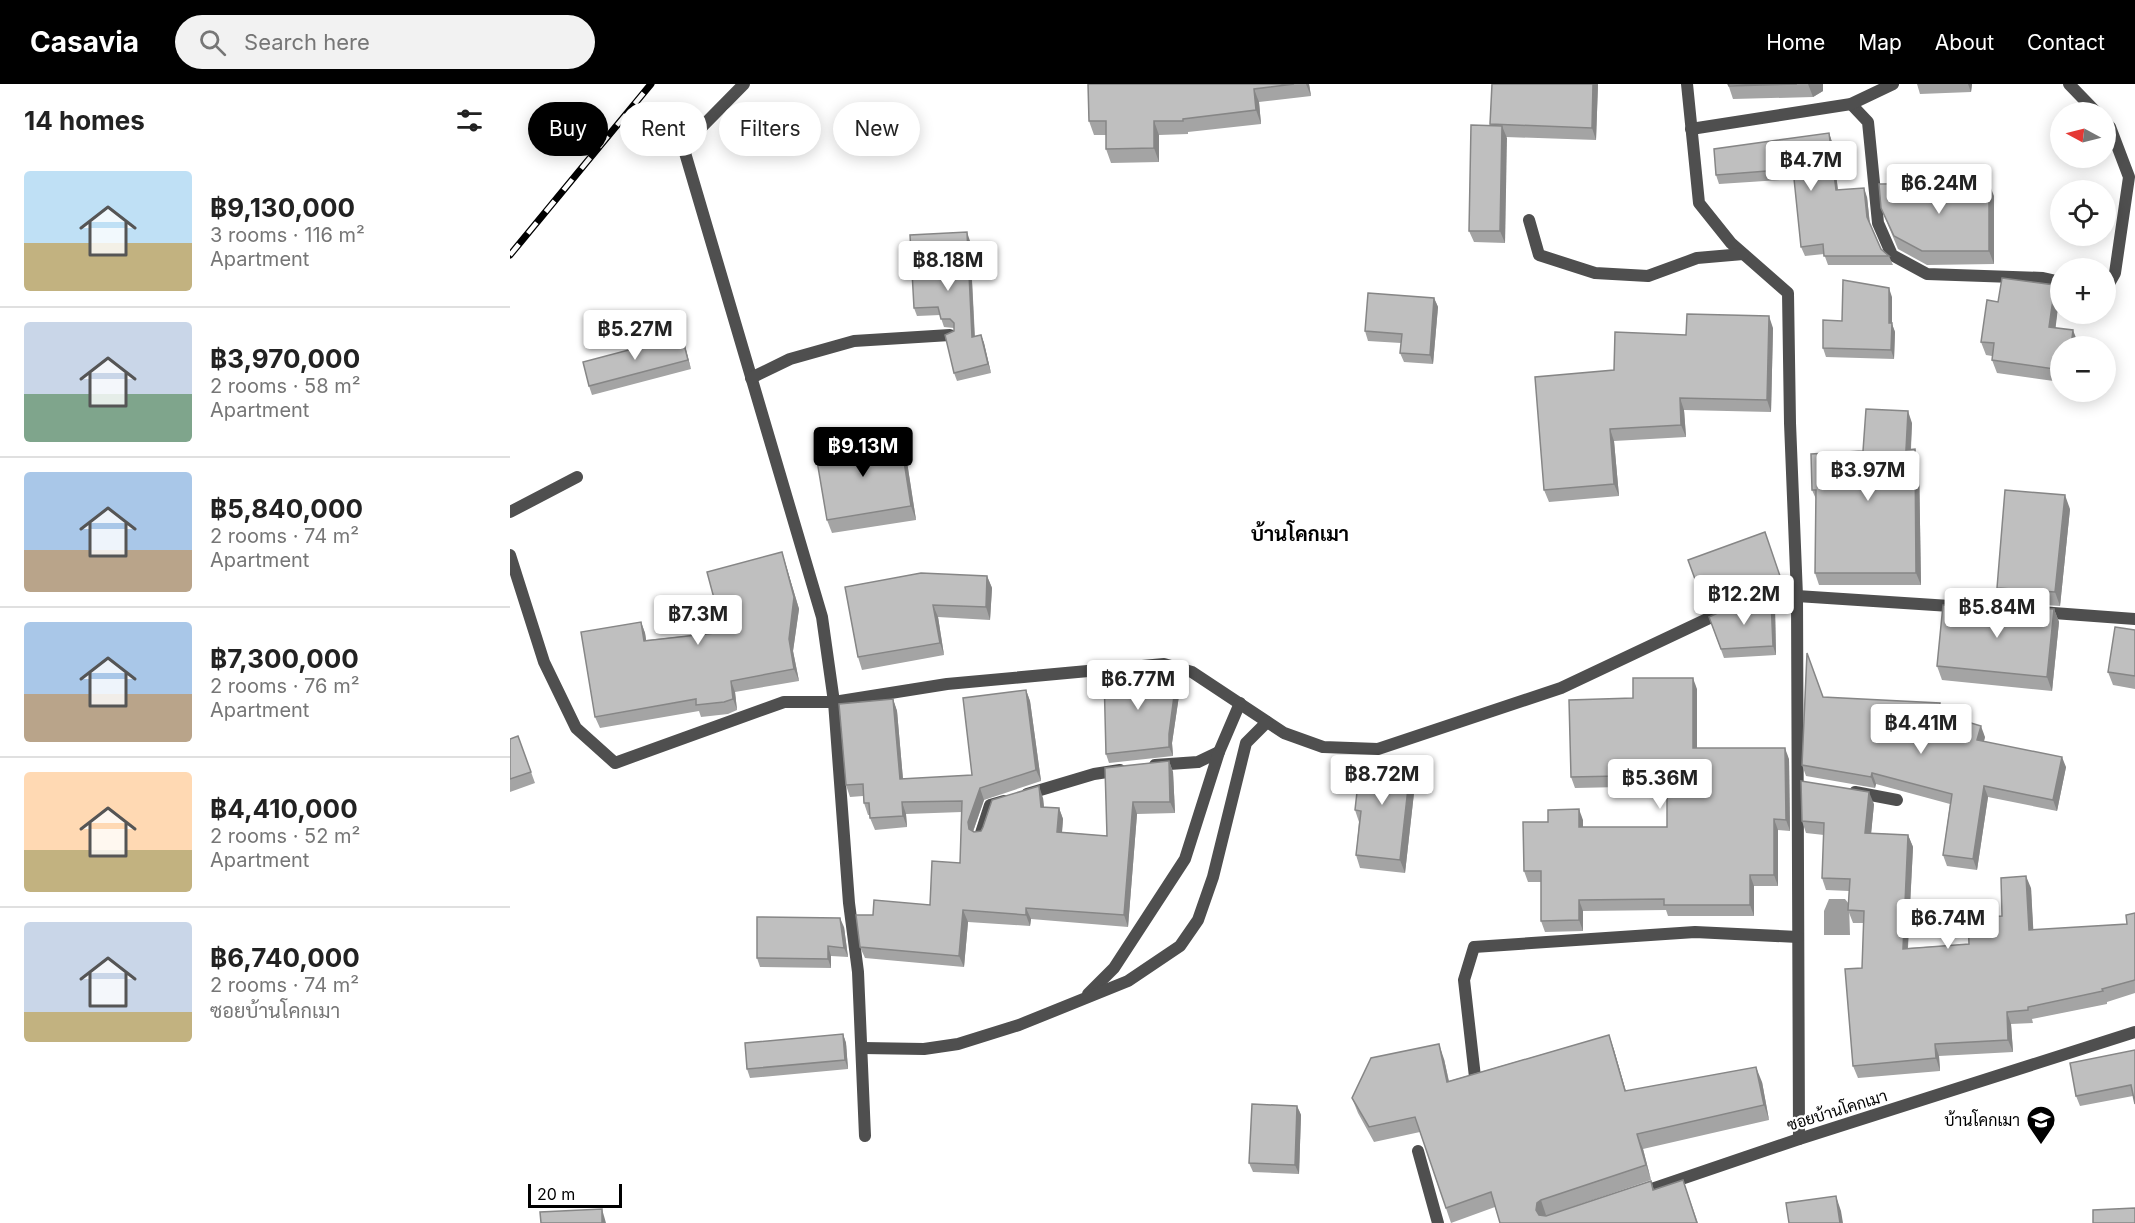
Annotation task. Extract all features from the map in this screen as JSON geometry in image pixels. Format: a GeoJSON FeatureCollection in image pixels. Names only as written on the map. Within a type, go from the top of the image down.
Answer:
{"type":"FeatureCollection","features":[{"type":"Feature","properties":{"kind":"street"},"geometry":{"type":"LineString","coordinates":[[744,84],[683,146],[822,617],[834,702],[849,903],[858,972],[865,1136]]}},
{"type":"Feature","properties":{"kind":"street"},"geometry":{"type":"LineString","coordinates":[[1687,84],[1699,203],[1731,243],[1788,293],[1790,423],[1803,784],[1798,937],[1799,1139]]}},
{"type":"Feature","properties":{"kind":"street"},"geometry":{"type":"LineString","coordinates":[[1691,129],[1851,104],[1893,84]]}},
{"type":"Feature","properties":{"kind":"street"},"geometry":{"type":"LineString","coordinates":[[2069,84],[2086,102]]}},
{"type":"Feature","properties":{"kind":"street"},"geometry":{"type":"LineString","coordinates":[[1851,104],[1868,122],[1878,223],[1892,255],[1927,274],[2050,280]]}},
{"type":"Feature","properties":{"kind":"street"},"geometry":{"type":"LineString","coordinates":[[2116,143],[2129,177],[2116,266]]}},
{"type":"Feature","properties":{"kind":"street"},"geometry":{"type":"LineString","coordinates":[[1528,220],[1539,255],[1595,273],[1648,276],[1697,258],[1743,254]]}},
{"type":"Feature","properties":{"kind":"street"},"geometry":{"type":"LineString","coordinates":[[750,378],[790,359],[854,341],[950,335]]}},
{"type":"Feature","properties":{"kind":"street"},"geometry":{"type":"LineString","coordinates":[[510,512],[577,477]]}},
{"type":"Feature","properties":{"kind":"street"},"geometry":{"type":"LineString","coordinates":[[510,555],[514,574],[544,662],[576,728],[615,764],[784,702],[834,702],[947,684],[1164,664],[1192,672],[1284,733],[1323,747],[1378,749],[1561,688],[1723,612],[1797,596],[2135,619]]}},
{"type":"Feature","properties":{"kind":"street"},"geometry":{"type":"LineString","coordinates":[[1083,999],[1114,968],[1185,859],[1219,752],[1240,703]]}},
{"type":"Feature","properties":{"kind":"street"},"geometry":{"type":"LineString","coordinates":[[863,1048],[924,1049],[958,1044],[1018,1025],[1128,981],[1180,946],[1198,920],[1213,877],[1246,743],[1267,722]]}},
{"type":"Feature","properties":{"kind":"street"},"geometry":{"type":"LineString","coordinates":[[980,836],[990,805],[1094,774],[1198,762],[1219,752]]}},
{"type":"Feature","properties":{"kind":"street"},"geometry":{"type":"LineString","coordinates":[[1842,789],[1897,800]]}},
{"type":"Feature","properties":{"kind":"street"},"geometry":{"type":"LineString","coordinates":[[1475,1077],[1464,980],[1474,947],[1695,932],[1798,937]]}},
{"type":"Feature","properties":{"kind":"street","name":"ซอยบ้านโคกเมา"},"geometry":{"type":"LineString","coordinates":[[1629,1196],[1799,1139],[2135,1032]]}},
{"type":"Feature","properties":{"kind":"street"},"geometry":{"type":"LineString","coordinates":[[1418,1151],[1438,1223]]}},
{"type":"Feature","properties":{"kind":"shaded area"},"geometry":{"type":"Polygon","coordinates":[[[1829,899],[1845,899],[1849,904],[1850,935],[1824,935],[1824,911],[1829,899]]]}},
{"type":"Feature","properties":{"kind":"building"},"geometry":{"type":"Polygon","coordinates":[[[1088,84],[1294,84],[1254,89],[1256,110],[1183,119],[1183,121],[1154,121],[1154,148],[1106,149],[1106,121],[1089,121],[1088,84]]]}},
{"type":"Feature","properties":{"kind":"building"},"geometry":{"type":"Polygon","coordinates":[[[1492,84],[1593,84],[1592,128],[1490,124],[1492,84]]]}},
{"type":"Feature","properties":{"kind":"building"},"geometry":{"type":"Polygon","coordinates":[[[1728,84],[1797,84],[1729,86],[1728,84]]]}},
{"type":"Feature","properties":{"kind":"building"},"geometry":{"type":"Polygon","coordinates":[[[1471,125],[1502,126],[1500,231],[1469,231],[1471,125]]]}},
{"type":"Feature","properties":{"kind":"building"},"geometry":{"type":"Polygon","coordinates":[[[1829,133],[1836,190],[1864,188],[1867,217],[1881,249],[1889,256],[1824,256],[1823,244],[1801,247],[1793,169],[1716,175],[1714,149],[1829,133]]]}},
{"type":"Feature","properties":{"kind":"building"},"geometry":{"type":"Polygon","coordinates":[[[1989,183],[1989,251],[1922,251],[1894,236],[1881,208],[1879,184],[1989,183]]]}},
{"type":"Feature","properties":{"kind":"building"},"geometry":{"type":"Polygon","coordinates":[[[967,232],[972,337],[981,335],[988,364],[954,373],[945,335],[954,331],[954,323],[950,319],[941,319],[938,307],[914,308],[910,235],[967,232]]]}},
{"type":"Feature","properties":{"kind":"building"},"geometry":{"type":"Polygon","coordinates":[[[2002,278],[2050,284],[2049,327],[2073,330],[2072,336],[2050,336],[2050,368],[1992,360],[1994,343],[1981,342],[1987,300],[1998,302],[2002,278]]]}},
{"type":"Feature","properties":{"kind":"building"},"geometry":{"type":"Polygon","coordinates":[[[1843,280],[1889,288],[1889,323],[1892,323],[1891,350],[1823,348],[1823,320],[1842,321],[1843,280]]]}},
{"type":"Feature","properties":{"kind":"building"},"geometry":{"type":"Polygon","coordinates":[[[1368,293],[1434,298],[1430,355],[1400,353],[1402,334],[1365,331],[1368,293]]]}},
{"type":"Feature","properties":{"kind":"building"},"geometry":{"type":"Polygon","coordinates":[[[1687,314],[1769,316],[1767,400],[1680,398],[1681,425],[1610,429],[1614,484],[1544,490],[1535,377],[1614,370],[1615,332],[1686,335],[1687,314]]]}},
{"type":"Feature","properties":{"kind":"building"},"geometry":{"type":"Polygon","coordinates":[[[682,336],[688,360],[589,386],[583,362],[682,336]]]}},
{"type":"Feature","properties":{"kind":"building"},"geometry":{"type":"Polygon","coordinates":[[[1866,409],[1908,411],[1906,450],[1915,449],[1916,573],[1815,573],[1816,490],[1812,490],[1811,454],[1863,451],[1866,409]]]}},
{"type":"Feature","properties":{"kind":"building"},"geometry":{"type":"Polygon","coordinates":[[[900,436],[911,506],[827,520],[815,449],[900,436]]]}},
{"type":"Feature","properties":{"kind":"building"},"geometry":{"type":"Polygon","coordinates":[[[2005,490],[2065,495],[2055,592],[1997,588],[2005,490]]]}},
{"type":"Feature","properties":{"kind":"building"},"geometry":{"type":"Polygon","coordinates":[[[1765,532],[1780,576],[1770,576],[1771,583],[1718,595],[1703,601],[1688,560],[1765,532]]]}},
{"type":"Feature","properties":{"kind":"building"},"geometry":{"type":"Polygon","coordinates":[[[782,552],[794,597],[789,639],[794,669],[731,681],[733,699],[724,702],[696,705],[696,699],[595,717],[581,632],[641,622],[644,641],[723,632],[707,572],[782,552]]]}},
{"type":"Feature","properties":{"kind":"building"},"geometry":{"type":"Polygon","coordinates":[[[921,573],[987,576],[986,607],[933,605],[940,643],[858,657],[845,587],[921,573]]]}},
{"type":"Feature","properties":{"kind":"building"},"geometry":{"type":"Polygon","coordinates":[[[1771,600],[1773,646],[1721,649],[1709,617],[1722,611],[1771,600]]]}},
{"type":"Feature","properties":{"kind":"building"},"geometry":{"type":"Polygon","coordinates":[[[1943,605],[1995,610],[1995,605],[2054,609],[2047,677],[1937,666],[1943,605]]]}},
{"type":"Feature","properties":{"kind":"building"},"geometry":{"type":"Polygon","coordinates":[[[2115,627],[2135,630],[2135,676],[2108,672],[2115,627]]]}},
{"type":"Feature","properties":{"kind":"building"},"geometry":{"type":"Polygon","coordinates":[[[1807,653],[1823,697],[1940,703],[1938,713],[1981,726],[1977,740],[2062,757],[2053,800],[1984,786],[1973,859],[1943,855],[1952,794],[1872,773],[1871,777],[1802,765],[1807,653]]]}},
{"type":"Feature","properties":{"kind":"building"},"geometry":{"type":"Polygon","coordinates":[[[1177,673],[1169,747],[1106,754],[1104,675],[1177,673]]]}},
{"type":"Feature","properties":{"kind":"building"},"geometry":{"type":"Polygon","coordinates":[[[1633,678],[1693,678],[1693,748],[1785,748],[1786,820],[1774,819],[1774,875],[1750,875],[1750,905],[1664,905],[1664,899],[1579,900],[1579,920],[1541,921],[1541,871],[1524,871],[1523,822],[1548,822],[1548,810],[1579,809],[1579,827],[1667,827],[1667,775],[1571,777],[1569,700],[1633,698],[1633,678]]]}},
{"type":"Feature","properties":{"kind":"building"},"geometry":{"type":"Polygon","coordinates":[[[1026,690],[1036,770],[980,788],[968,822],[969,829],[974,832],[981,831],[992,800],[1039,786],[1041,807],[1059,808],[1057,832],[1107,836],[1105,768],[1169,761],[1170,802],[1133,802],[1124,915],[1026,908],[1026,915],[963,910],[959,956],[860,947],[856,915],[873,915],[874,900],[930,905],[932,861],[960,863],[962,801],[902,802],[903,816],[870,818],[869,803],[864,803],[863,784],[846,785],[839,704],[893,699],[900,779],[972,775],[963,698],[1026,690]]]}},
{"type":"Feature","properties":{"kind":"building"},"geometry":{"type":"Polygon","coordinates":[[[518,736],[531,772],[510,779],[510,739],[518,736]]]}},
{"type":"Feature","properties":{"kind":"building"},"geometry":{"type":"Polygon","coordinates":[[[1361,756],[1411,761],[1400,860],[1356,855],[1361,811],[1355,810],[1361,756]]]}},
{"type":"Feature","properties":{"kind":"building"},"geometry":{"type":"Polygon","coordinates":[[[1801,781],[1869,792],[1865,833],[1908,835],[1903,949],[1969,944],[1968,917],[2002,916],[2001,878],[2026,876],[2029,930],[2127,924],[2126,915],[2135,913],[2135,980],[2102,989],[2103,991],[2028,1007],[2028,1010],[2007,1012],[2008,1040],[1935,1044],[1936,1058],[1853,1066],[1845,969],[1862,968],[1864,911],[1848,910],[1850,879],[1822,878],[1824,823],[1802,821],[1801,781]]]}},
{"type":"Feature","properties":{"kind":"building"},"geometry":{"type":"Polygon","coordinates":[[[757,917],[840,918],[844,948],[828,946],[828,959],[757,958],[757,917]]]}},
{"type":"Feature","properties":{"kind":"building"},"geometry":{"type":"Polygon","coordinates":[[[843,1034],[845,1060],[747,1069],[745,1043],[843,1034]]]}},
{"type":"Feature","properties":{"kind":"building"},"geometry":{"type":"Polygon","coordinates":[[[1609,1035],[1625,1091],[1756,1067],[1764,1105],[1637,1134],[1646,1165],[1541,1200],[1537,1203],[1536,1210],[1539,1215],[1546,1216],[1651,1181],[1653,1190],[1683,1180],[1697,1223],[1500,1223],[1491,1192],[1446,1208],[1415,1117],[1369,1127],[1352,1098],[1371,1058],[1439,1044],[1447,1082],[1609,1035]]]}},
{"type":"Feature","properties":{"kind":"building"},"geometry":{"type":"Polygon","coordinates":[[[2135,1050],[2135,1104],[2131,1085],[2076,1096],[2070,1063],[2135,1050]]]}},
{"type":"Feature","properties":{"kind":"building"},"geometry":{"type":"Polygon","coordinates":[[[1252,1104],[1297,1106],[1295,1165],[1249,1163],[1252,1104]]]}},
{"type":"Feature","properties":{"kind":"building"},"geometry":{"type":"Polygon","coordinates":[[[1836,1196],[1840,1223],[1789,1223],[1786,1203],[1836,1196]]]}},
{"type":"Feature","properties":{"kind":"building"},"geometry":{"type":"Polygon","coordinates":[[[2135,1208],[2135,1223],[2093,1223],[2093,1210],[2135,1208]]]}},
{"type":"Feature","properties":{"kind":"building"},"geometry":{"type":"Polygon","coordinates":[[[602,1209],[602,1223],[541,1223],[540,1212],[602,1209]]]}},
{"type":"Feature","properties":{"kind":"railway"},"geometry":{"type":"LineString","coordinates":[[510,255],[651,84]]}},
{"type":"Feature","properties":{"kind":"place","name":"บ้านโคกเมา"},"geometry":{"type":"Point","coordinates":[2041,1146]}},
{"type":"Feature","properties":{"kind":"district","name":"บ้านโคกเมา"},"geometry":{"type":"Point","coordinates":[1300,534]}}]}
